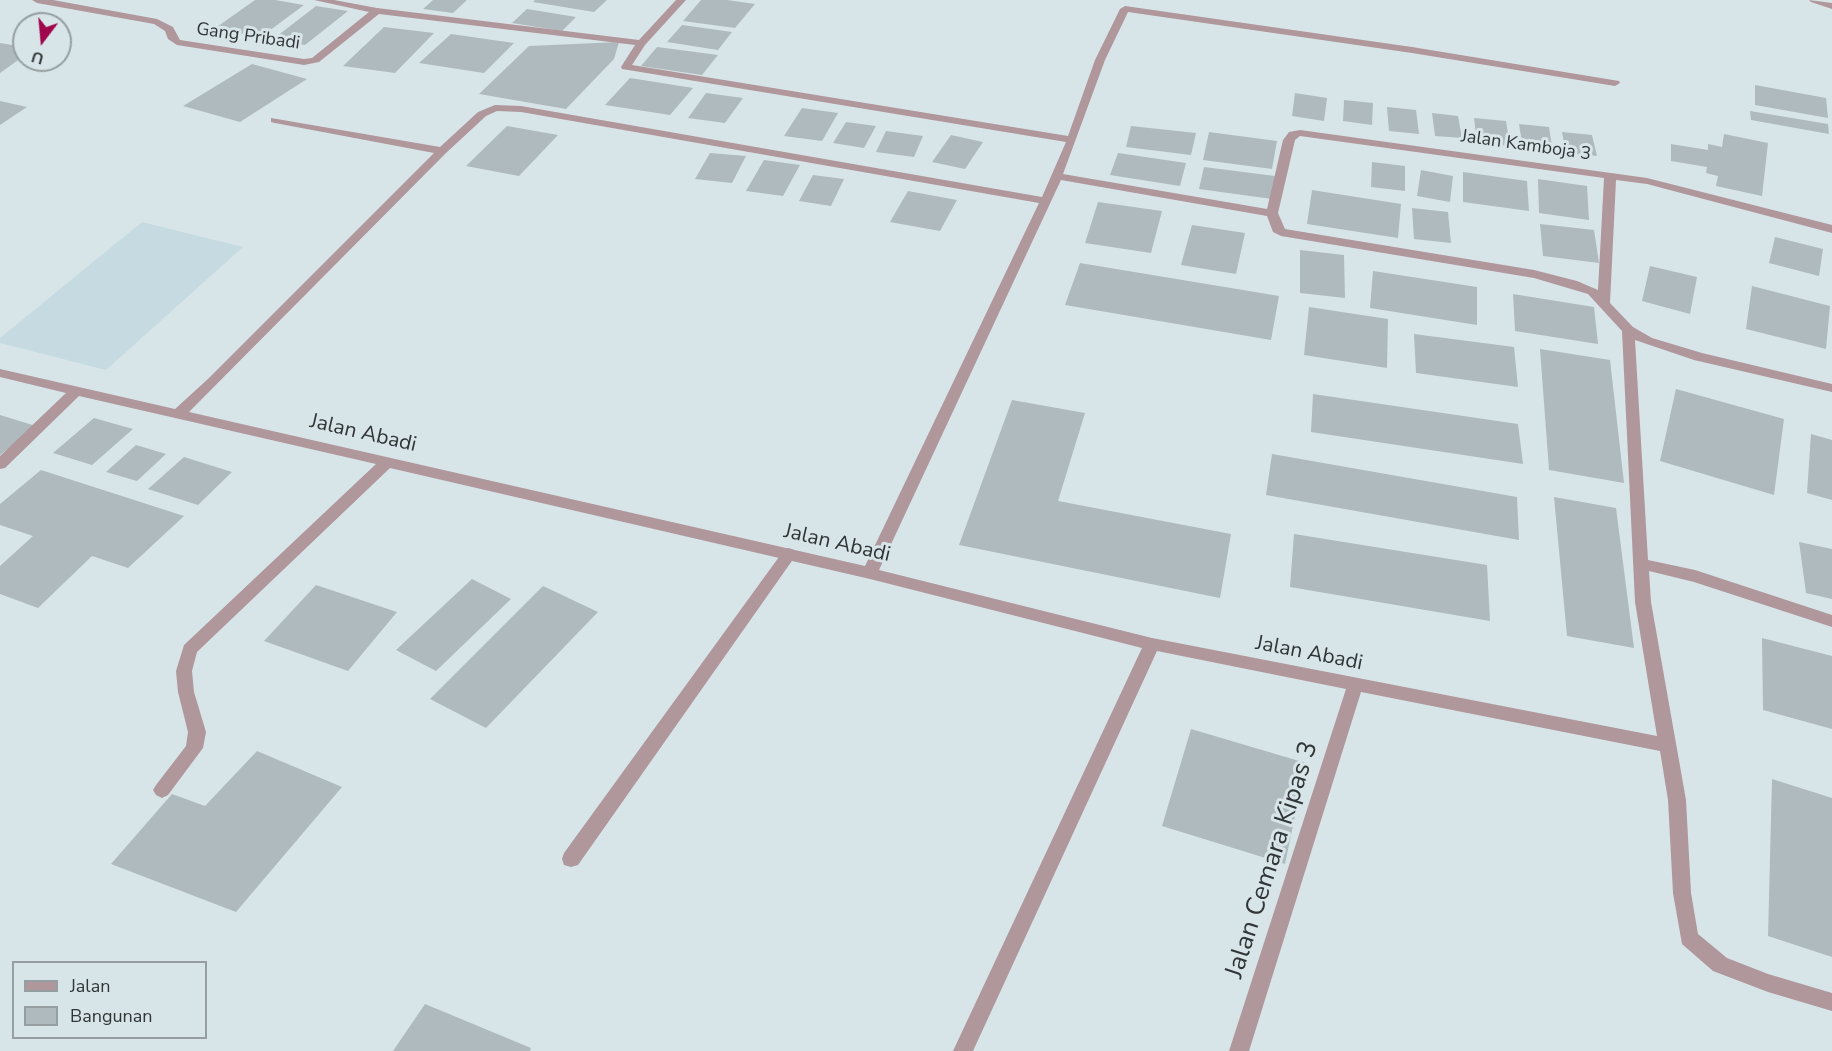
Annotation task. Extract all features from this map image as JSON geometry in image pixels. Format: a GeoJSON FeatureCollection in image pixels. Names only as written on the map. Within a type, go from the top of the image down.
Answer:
{"type":"FeatureCollection","features":[{"type":"Feature","properties":{"kind":"street","name":"Gang Pribadi"},"geometry":{"type":"LineString","coordinates":[[38,0],[157,22],[169,29],[177,42],[304,62],[315,60],[377,11]]}},
{"type":"Feature","properties":{"kind":"street"},"geometry":{"type":"LineString","coordinates":[[319,0],[377,11],[641,43]]}},
{"type":"Feature","properties":{"kind":"street"},"geometry":{"type":"LineString","coordinates":[[681,0],[641,43],[626,67],[1072,140]]}},
{"type":"Feature","properties":{"kind":"street"},"geometry":{"type":"LineString","coordinates":[[1814,0],[1832,6]]}},
{"type":"Feature","properties":{"kind":"street"},"geometry":{"type":"LineString","coordinates":[[870,573],[1046,201],[1072,140],[1100,60],[1125,9],[1412,50],[1615,83]]}},
{"type":"Feature","properties":{"kind":"street"},"geometry":{"type":"LineString","coordinates":[[179,412],[222,373],[442,151],[482,114],[495,108],[507,107],[1046,201]]}},
{"type":"Feature","properties":{"kind":"street"},"geometry":{"type":"LineString","coordinates":[[275,120],[442,151]]}},
{"type":"Feature","properties":{"kind":"street","name":"Jalan Kamboja 3"},"geometry":{"type":"LineString","coordinates":[[1272,213],[1289,140],[1293,134],[1300,133],[1677,187],[1832,229]]}},
{"type":"Feature","properties":{"kind":"street"},"geometry":{"type":"LineString","coordinates":[[1057,176],[1272,213],[1277,229],[1290,234],[1534,274],[1592,291],[1628,330],[1647,341],[1698,357],[1832,388]]}},
{"type":"Feature","properties":{"kind":"street"},"geometry":{"type":"LineString","coordinates":[[1604,302],[1610,176]]}},
{"type":"Feature","properties":{"kind":"street"},"geometry":{"type":"LineString","coordinates":[[1628,330],[1643,602],[1662,699],[1666,745],[1677,801],[1682,893],[1689,938],[1720,965],[1768,983],[1832,1002]]}},
{"type":"Feature","properties":{"kind":"street","name":"Jalan Abadi"},"geometry":{"type":"LineString","coordinates":[[0,373],[179,412],[870,573],[1152,644],[1355,685],[1580,726],[1666,745]]}},
{"type":"Feature","properties":{"kind":"street"},"geometry":{"type":"LineString","coordinates":[[0,464],[77,390]]}},
{"type":"Feature","properties":{"kind":"street"},"geometry":{"type":"LineString","coordinates":[[162,790],[194,748],[197,732],[186,692],[184,671],[190,649],[388,461]]}},
{"type":"Feature","properties":{"kind":"street"},"geometry":{"type":"LineString","coordinates":[[571,859],[789,554]]}},
{"type":"Feature","properties":{"kind":"street"},"geometry":{"type":"LineString","coordinates":[[1642,564],[1695,576],[1832,621]]}},
{"type":"Feature","properties":{"kind":"street"},"geometry":{"type":"LineString","coordinates":[[963,1051],[1152,644]]}},
{"type":"Feature","properties":{"kind":"street","name":"Jalan Cemara Kipas 3"},"geometry":{"type":"LineString","coordinates":[[1239,1051],[1355,685]]}},
{"type":"Feature","properties":{"kind":"shaded area"},"geometry":{"type":"Polygon","coordinates":[[[142,222],[243,247],[106,370],[0,343],[0,338],[142,222]]]}},
{"type":"Feature","properties":{"kind":"building"},"geometry":{"type":"Polygon","coordinates":[[[255,0],[275,0],[304,5],[261,37],[214,29],[255,0]]]}},
{"type":"Feature","properties":{"kind":"building"},"geometry":{"type":"Polygon","coordinates":[[[433,0],[467,0],[453,13],[423,9],[433,0]]]}},
{"type":"Feature","properties":{"kind":"building"},"geometry":{"type":"Polygon","coordinates":[[[535,0],[607,0],[594,12],[533,2],[535,0]]]}},
{"type":"Feature","properties":{"kind":"building"},"geometry":{"type":"Polygon","coordinates":[[[701,0],[727,0],[755,4],[735,28],[683,21],[701,0]]]}},
{"type":"Feature","properties":{"kind":"building"},"geometry":{"type":"Polygon","coordinates":[[[316,6],[348,11],[305,45],[272,40],[316,6]]]}},
{"type":"Feature","properties":{"kind":"building"},"geometry":{"type":"Polygon","coordinates":[[[527,9],[576,17],[562,31],[512,23],[527,9]]]}},
{"type":"Feature","properties":{"kind":"building"},"geometry":{"type":"Polygon","coordinates":[[[682,25],[732,32],[718,50],[667,42],[682,25]]]}},
{"type":"Feature","properties":{"kind":"building"},"geometry":{"type":"Polygon","coordinates":[[[384,27],[434,33],[395,73],[343,66],[384,27]]]}},
{"type":"Feature","properties":{"kind":"building"},"geometry":{"type":"Polygon","coordinates":[[[451,34],[514,43],[484,73],[419,63],[451,34]]]}},
{"type":"Feature","properties":{"kind":"building"},"geometry":{"type":"Polygon","coordinates":[[[619,42],[614,59],[566,109],[479,94],[529,46],[619,42]]]}},
{"type":"Feature","properties":{"kind":"building"},"geometry":{"type":"Polygon","coordinates":[[[0,43],[12,45],[12,64],[0,73],[0,43]]]}},
{"type":"Feature","properties":{"kind":"building"},"geometry":{"type":"Polygon","coordinates":[[[657,47],[718,55],[702,75],[641,66],[657,47]]]}},
{"type":"Feature","properties":{"kind":"building"},"geometry":{"type":"Polygon","coordinates":[[[252,64],[307,79],[240,122],[183,106],[252,64]]]}},
{"type":"Feature","properties":{"kind":"building"},"geometry":{"type":"Polygon","coordinates":[[[630,78],[693,88],[670,115],[605,105],[630,78]]]}},
{"type":"Feature","properties":{"kind":"building"},"geometry":{"type":"Polygon","coordinates":[[[1755,85],[1826,98],[1828,118],[1755,105],[1755,85]]]}},
{"type":"Feature","properties":{"kind":"building"},"geometry":{"type":"Polygon","coordinates":[[[706,93],[743,98],[725,123],[688,118],[706,93]]]}},
{"type":"Feature","properties":{"kind":"building"},"geometry":{"type":"Polygon","coordinates":[[[1295,93],[1327,98],[1324,121],[1292,116],[1295,93]]]}},
{"type":"Feature","properties":{"kind":"building"},"geometry":{"type":"Polygon","coordinates":[[[1344,100],[1373,103],[1372,125],[1343,121],[1344,100]]]}},
{"type":"Feature","properties":{"kind":"building"},"geometry":{"type":"Polygon","coordinates":[[[0,101],[27,107],[0,125],[0,101]]]}},
{"type":"Feature","properties":{"kind":"building"},"geometry":{"type":"Polygon","coordinates":[[[1387,107],[1416,110],[1419,134],[1389,131],[1387,107]]]}},
{"type":"Feature","properties":{"kind":"building"},"geometry":{"type":"Polygon","coordinates":[[[802,108],[838,113],[822,141],[784,136],[802,108]]]}},
{"type":"Feature","properties":{"kind":"building"},"geometry":{"type":"Polygon","coordinates":[[[1750,111],[1828,124],[1829,134],[1751,120],[1750,111]]]}},
{"type":"Feature","properties":{"kind":"building"},"geometry":{"type":"Polygon","coordinates":[[[1432,113],[1458,116],[1462,138],[1435,136],[1432,113]]]}},
{"type":"Feature","properties":{"kind":"building"},"geometry":{"type":"Polygon","coordinates":[[[1474,118],[1506,121],[1510,146],[1477,142],[1474,118]]]}},
{"type":"Feature","properties":{"kind":"building"},"geometry":{"type":"Polygon","coordinates":[[[846,122],[876,126],[864,148],[833,143],[846,122]]]}},
{"type":"Feature","properties":{"kind":"building"},"geometry":{"type":"Polygon","coordinates":[[[1519,124],[1549,127],[1553,153],[1523,149],[1519,124]]]}},
{"type":"Feature","properties":{"kind":"building"},"geometry":{"type":"Polygon","coordinates":[[[507,126],[558,135],[519,176],[466,166],[507,126]]]}},
{"type":"Feature","properties":{"kind":"building"},"geometry":{"type":"Polygon","coordinates":[[[1131,126],[1196,133],[1191,155],[1126,147],[1131,126]]]}},
{"type":"Feature","properties":{"kind":"building"},"geometry":{"type":"Polygon","coordinates":[[[886,131],[923,136],[914,157],[876,152],[886,131]]]}},
{"type":"Feature","properties":{"kind":"building"},"geometry":{"type":"Polygon","coordinates":[[[1209,132],[1277,141],[1272,169],[1203,160],[1209,132]]]}},
{"type":"Feature","properties":{"kind":"building"},"geometry":{"type":"Polygon","coordinates":[[[1562,132],[1592,135],[1597,156],[1566,153],[1562,132]]]}},
{"type":"Feature","properties":{"kind":"building"},"geometry":{"type":"Polygon","coordinates":[[[1724,134],[1768,143],[1762,196],[1716,186],[1718,176],[1706,173],[1707,167],[1671,161],[1671,144],[1708,150],[1708,144],[1722,147],[1724,134]]]}},
{"type":"Feature","properties":{"kind":"building"},"geometry":{"type":"Polygon","coordinates":[[[951,135],[983,142],[965,169],[932,162],[951,135]]]}},
{"type":"Feature","properties":{"kind":"building"},"geometry":{"type":"Polygon","coordinates":[[[710,153],[746,156],[732,183],[695,179],[710,153]]]}},
{"type":"Feature","properties":{"kind":"building"},"geometry":{"type":"Polygon","coordinates":[[[1118,153],[1186,163],[1180,186],[1110,175],[1118,153]]]}},
{"type":"Feature","properties":{"kind":"building"},"geometry":{"type":"Polygon","coordinates":[[[764,160],[800,165],[783,196],[746,191],[764,160]]]}},
{"type":"Feature","properties":{"kind":"building"},"geometry":{"type":"Polygon","coordinates":[[[1372,162],[1405,166],[1405,191],[1371,187],[1372,162]]]}},
{"type":"Feature","properties":{"kind":"building"},"geometry":{"type":"Polygon","coordinates":[[[1204,167],[1275,176],[1272,199],[1199,189],[1204,167]]]}},
{"type":"Feature","properties":{"kind":"building"},"geometry":{"type":"Polygon","coordinates":[[[1421,170],[1453,176],[1450,202],[1417,196],[1421,170]]]}},
{"type":"Feature","properties":{"kind":"building"},"geometry":{"type":"Polygon","coordinates":[[[1463,172],[1527,181],[1529,211],[1463,202],[1463,172]]]}},
{"type":"Feature","properties":{"kind":"building"},"geometry":{"type":"Polygon","coordinates":[[[813,175],[844,179],[831,206],[799,201],[813,175]]]}},
{"type":"Feature","properties":{"kind":"building"},"geometry":{"type":"Polygon","coordinates":[[[1538,179],[1587,186],[1589,220],[1539,213],[1538,179]]]}},
{"type":"Feature","properties":{"kind":"building"},"geometry":{"type":"Polygon","coordinates":[[[1312,190],[1401,204],[1398,238],[1307,224],[1312,190]]]}},
{"type":"Feature","properties":{"kind":"building"},"geometry":{"type":"Polygon","coordinates":[[[908,191],[957,200],[940,231],[890,222],[908,191]]]}},
{"type":"Feature","properties":{"kind":"building"},"geometry":{"type":"Polygon","coordinates":[[[1098,202],[1162,211],[1151,253],[1085,243],[1098,202]]]}},
{"type":"Feature","properties":{"kind":"building"},"geometry":{"type":"Polygon","coordinates":[[[1412,208],[1448,212],[1451,243],[1414,239],[1412,208]]]}},
{"type":"Feature","properties":{"kind":"building"},"geometry":{"type":"Polygon","coordinates":[[[1540,224],[1594,230],[1599,263],[1543,256],[1540,224]]]}},
{"type":"Feature","properties":{"kind":"building"},"geometry":{"type":"Polygon","coordinates":[[[1192,225],[1245,233],[1236,274],[1181,265],[1192,225]]]}},
{"type":"Feature","properties":{"kind":"building"},"geometry":{"type":"Polygon","coordinates":[[[1775,237],[1823,249],[1819,276],[1769,263],[1775,237]]]}},
{"type":"Feature","properties":{"kind":"building"},"geometry":{"type":"Polygon","coordinates":[[[1300,250],[1344,255],[1345,298],[1300,293],[1300,250]]]}},
{"type":"Feature","properties":{"kind":"building"},"geometry":{"type":"Polygon","coordinates":[[[1080,263],[1279,296],[1271,340],[1065,305],[1080,263]]]}},
{"type":"Feature","properties":{"kind":"building"},"geometry":{"type":"Polygon","coordinates":[[[1650,266],[1697,277],[1690,314],[1642,301],[1650,266]]]}},
{"type":"Feature","properties":{"kind":"building"},"geometry":{"type":"Polygon","coordinates":[[[1373,271],[1477,287],[1477,325],[1370,308],[1373,271]]]}},
{"type":"Feature","properties":{"kind":"building"},"geometry":{"type":"Polygon","coordinates":[[[1752,286],[1830,306],[1826,349],[1746,329],[1752,286]]]}},
{"type":"Feature","properties":{"kind":"building"},"geometry":{"type":"Polygon","coordinates":[[[1513,294],[1594,307],[1598,344],[1515,331],[1513,294]]]}},
{"type":"Feature","properties":{"kind":"building"},"geometry":{"type":"Polygon","coordinates":[[[1309,307],[1388,319],[1387,368],[1304,355],[1309,307]]]}},
{"type":"Feature","properties":{"kind":"building"},"geometry":{"type":"Polygon","coordinates":[[[1414,334],[1514,347],[1518,387],[1416,373],[1414,334]]]}},
{"type":"Feature","properties":{"kind":"building"},"geometry":{"type":"Polygon","coordinates":[[[1540,349],[1610,360],[1624,483],[1549,470],[1540,349]]]}},
{"type":"Feature","properties":{"kind":"building"},"geometry":{"type":"Polygon","coordinates":[[[1676,389],[1784,419],[1774,495],[1660,461],[1676,389]]]}},
{"type":"Feature","properties":{"kind":"building"},"geometry":{"type":"Polygon","coordinates":[[[1313,394],[1518,424],[1523,464],[1311,432],[1313,394]]]}},
{"type":"Feature","properties":{"kind":"building"},"geometry":{"type":"Polygon","coordinates":[[[1012,400],[1085,413],[1058,501],[1231,534],[1220,598],[959,545],[1012,400]]]}},
{"type":"Feature","properties":{"kind":"building"},"geometry":{"type":"Polygon","coordinates":[[[0,415],[36,426],[0,455],[0,415]]]}},
{"type":"Feature","properties":{"kind":"building"},"geometry":{"type":"Polygon","coordinates":[[[94,418],[133,429],[92,465],[53,453],[94,418]]]}},
{"type":"Feature","properties":{"kind":"building"},"geometry":{"type":"Polygon","coordinates":[[[1811,434],[1832,440],[1832,500],[1807,493],[1811,434]]]}},
{"type":"Feature","properties":{"kind":"building"},"geometry":{"type":"Polygon","coordinates":[[[136,445],[166,454],[137,481],[106,472],[136,445]]]}},
{"type":"Feature","properties":{"kind":"building"},"geometry":{"type":"Polygon","coordinates":[[[1272,454],[1517,497],[1519,540],[1266,495],[1272,454]]]}},
{"type":"Feature","properties":{"kind":"building"},"geometry":{"type":"Polygon","coordinates":[[[184,457],[232,472],[198,505],[148,489],[184,457]]]}},
{"type":"Feature","properties":{"kind":"building"},"geometry":{"type":"Polygon","coordinates":[[[41,470],[184,516],[128,568],[92,556],[38,608],[0,594],[0,566],[33,536],[0,525],[0,504],[41,470]]]}},
{"type":"Feature","properties":{"kind":"building"},"geometry":{"type":"Polygon","coordinates":[[[1554,497],[1616,508],[1634,648],[1567,636],[1554,497]]]}},
{"type":"Feature","properties":{"kind":"building"},"geometry":{"type":"Polygon","coordinates":[[[1294,534],[1487,565],[1490,621],[1290,587],[1294,534]]]}},
{"type":"Feature","properties":{"kind":"building"},"geometry":{"type":"Polygon","coordinates":[[[1799,542],[1832,549],[1832,599],[1806,593],[1799,542]]]}},
{"type":"Feature","properties":{"kind":"building"},"geometry":{"type":"Polygon","coordinates":[[[472,579],[511,599],[436,671],[396,650],[472,579]]]}},
{"type":"Feature","properties":{"kind":"building"},"geometry":{"type":"Polygon","coordinates":[[[316,585],[397,612],[348,671],[264,641],[316,585]]]}},
{"type":"Feature","properties":{"kind":"building"},"geometry":{"type":"Polygon","coordinates":[[[543,586],[598,612],[486,728],[430,699],[543,586]]]}},
{"type":"Feature","properties":{"kind":"building"},"geometry":{"type":"Polygon","coordinates":[[[1762,638],[1832,656],[1832,729],[1763,710],[1762,638]]]}},
{"type":"Feature","properties":{"kind":"building"},"geometry":{"type":"Polygon","coordinates":[[[1191,729],[1306,763],[1285,864],[1162,826],[1191,729]]]}},
{"type":"Feature","properties":{"kind":"building"},"geometry":{"type":"Polygon","coordinates":[[[257,751],[342,787],[236,912],[111,864],[172,794],[205,806],[257,751]]]}},
{"type":"Feature","properties":{"kind":"building"},"geometry":{"type":"Polygon","coordinates":[[[1772,779],[1832,798],[1832,957],[1768,936],[1772,779]]]}},
{"type":"Feature","properties":{"kind":"building"},"geometry":{"type":"Polygon","coordinates":[[[425,1004],[531,1048],[530,1051],[393,1051],[425,1004]]]}}]}
